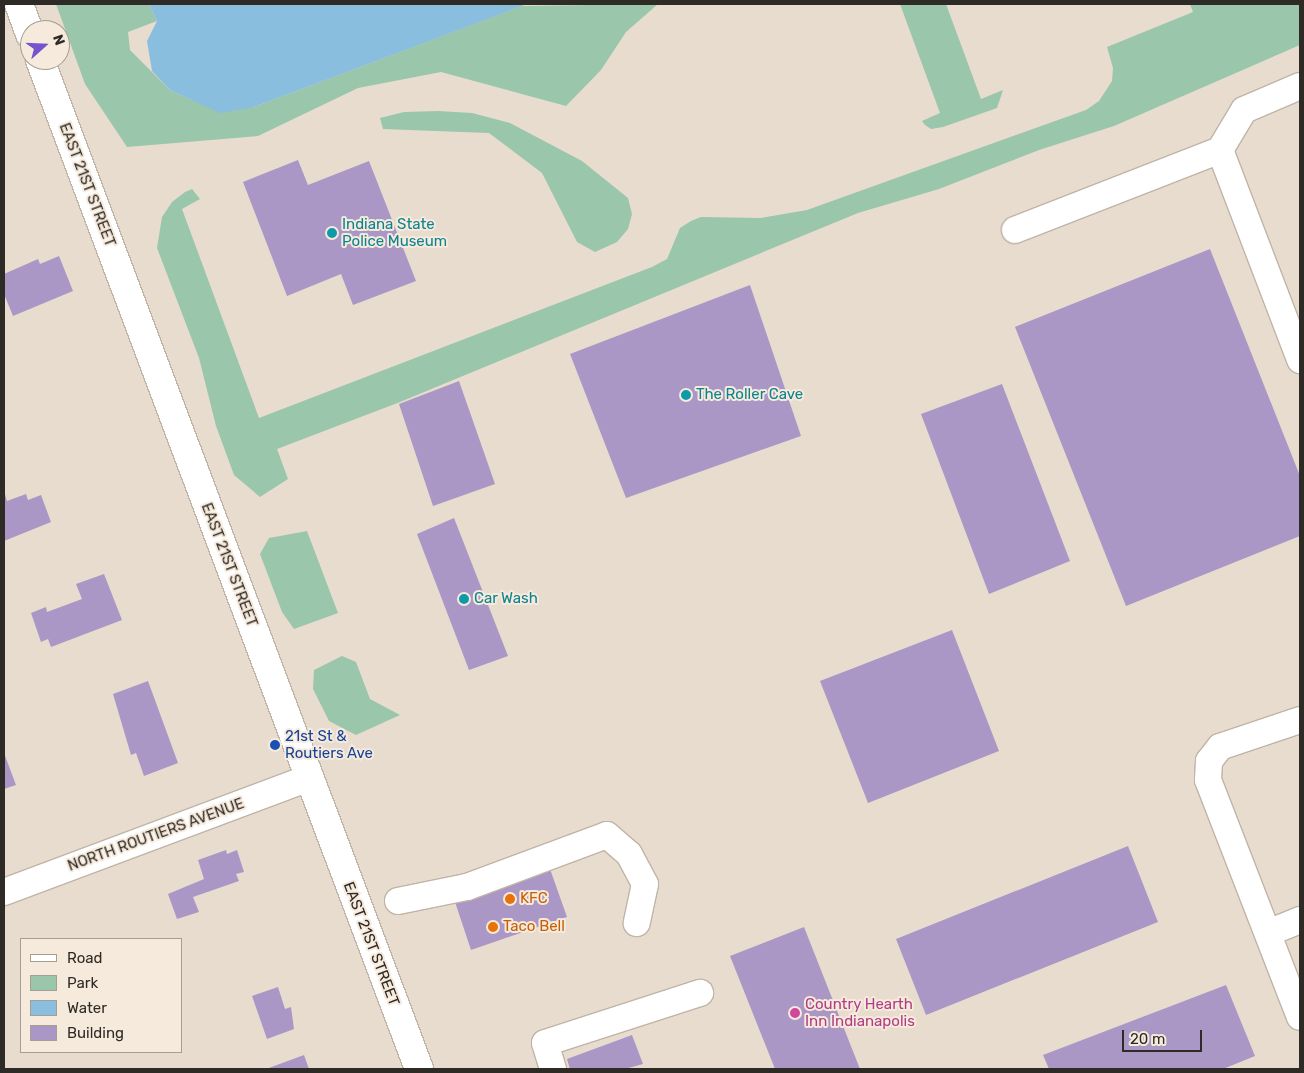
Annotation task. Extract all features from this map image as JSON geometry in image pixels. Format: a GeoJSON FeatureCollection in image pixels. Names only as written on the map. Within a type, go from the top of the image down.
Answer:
{"type":"FeatureCollection","features":[{"type":"Feature","properties":{"kind":"main road"},"geometry":{"type":"LineString","coordinates":[[19,4],[25,20]]}},
{"type":"Feature","properties":{"kind":"main road","name":"EAST 21ST STREET"},"geometry":{"type":"LineString","coordinates":[[44,70],[418,1069]]}},
{"type":"Feature","properties":{"kind":"street"},"geometry":{"type":"LineString","coordinates":[[1015,230],[1220,150],[1244,110],[1300,86]]}},
{"type":"Feature","properties":{"kind":"street"},"geometry":{"type":"LineString","coordinates":[[1220,150],[1300,360]]}},
{"type":"Feature","properties":{"kind":"street"},"geometry":{"type":"LineString","coordinates":[[1300,720],[1220,748],[1209,761],[1208,780],[1300,1017]]}},
{"type":"Feature","properties":{"kind":"street","name":"NORTH ROUTIERS AVENUE"},"geometry":{"type":"LineString","coordinates":[[4,892],[309,778]]}},
{"type":"Feature","properties":{"kind":"street"},"geometry":{"type":"LineString","coordinates":[[398,901],[467,887],[532,861],[607,835],[630,854],[645,884],[638,918]]}},
{"type":"Feature","properties":{"kind":"street"},"geometry":{"type":"LineString","coordinates":[[1268,933],[1300,920]]}},
{"type":"Feature","properties":{"kind":"street"},"geometry":{"type":"LineString","coordinates":[[553,1069],[545,1043],[700,993]]}},
{"type":"Feature","properties":{"kind":"green space"},"geometry":{"type":"Polygon","coordinates":[[[56,4],[149,4],[157,21],[128,32],[130,50],[170,90],[192,100],[254,107],[521,6],[658,4],[626,32],[601,70],[566,106],[441,72],[358,88],[258,136],[127,147],[85,84],[70,43],[70,20],[62,20],[56,4]]]}},
{"type":"Feature","properties":{"kind":"green space"},"geometry":{"type":"Polygon","coordinates":[[[900,4],[946,4],[981,99],[1003,90],[997,108],[943,127],[931,129],[925,125],[922,121],[940,113],[900,4]]]}},
{"type":"Feature","properties":{"kind":"green space"},"geometry":{"type":"Polygon","coordinates":[[[1190,4],[1300,4],[1300,45],[1114,126],[1039,150],[939,189],[858,213],[400,402],[277,449],[288,479],[260,497],[234,475],[216,426],[199,358],[157,248],[162,217],[172,202],[185,192],[192,189],[200,199],[182,209],[259,418],[652,267],[667,259],[680,228],[701,217],[761,218],[807,210],[1086,110],[1099,101],[1112,81],[1113,68],[1107,47],[1193,12],[1190,4]]]}},
{"type":"Feature","properties":{"kind":"green space"},"geometry":{"type":"Polygon","coordinates":[[[404,112],[472,113],[510,123],[582,161],[628,198],[632,214],[628,229],[617,242],[595,252],[577,242],[542,173],[489,133],[383,129],[380,118],[404,112]]]}},
{"type":"Feature","properties":{"kind":"green space"},"geometry":{"type":"Polygon","coordinates":[[[307,531],[338,613],[294,629],[282,612],[260,554],[269,538],[307,531]]]}},
{"type":"Feature","properties":{"kind":"green space"},"geometry":{"type":"Polygon","coordinates":[[[342,656],[356,662],[370,699],[400,715],[356,735],[329,721],[313,689],[314,670],[342,656]]]}},
{"type":"Feature","properties":{"kind":"water"},"geometry":{"type":"Polygon","coordinates":[[[149,4],[527,4],[254,107],[220,113],[170,90],[152,71],[147,41],[157,21],[149,4]]]}},
{"type":"Feature","properties":{"kind":"building"},"geometry":{"type":"Polygon","coordinates":[[[298,160],[308,185],[369,161],[416,281],[353,305],[341,274],[287,296],[243,182],[298,160]]]}},
{"type":"Feature","properties":{"kind":"building"},"geometry":{"type":"Polygon","coordinates":[[[1210,249],[1300,476],[1300,536],[1126,606],[1015,327],[1210,249]]]}},
{"type":"Feature","properties":{"kind":"building"},"geometry":{"type":"Polygon","coordinates":[[[59,256],[73,291],[13,316],[4,294],[4,274],[38,259],[40,264],[59,256]]]}},
{"type":"Feature","properties":{"kind":"building","name":"The Roller Cave"},"geometry":{"type":"Polygon","coordinates":[[[750,285],[801,436],[626,498],[570,354],[750,285]]]}},
{"type":"Feature","properties":{"kind":"building"},"geometry":{"type":"Polygon","coordinates":[[[459,381],[495,484],[433,506],[399,404],[459,381]]]}},
{"type":"Feature","properties":{"kind":"building"},"geometry":{"type":"Polygon","coordinates":[[[1002,384],[1070,561],[989,594],[921,414],[1002,384]]]}},
{"type":"Feature","properties":{"kind":"building"},"geometry":{"type":"Polygon","coordinates":[[[4,491],[7,501],[26,494],[28,500],[41,495],[51,522],[4,541],[4,491]]]}},
{"type":"Feature","properties":{"kind":"building","name":"Car Wash"},"geometry":{"type":"Polygon","coordinates":[[[454,518],[508,656],[469,670],[417,534],[454,518]]]}},
{"type":"Feature","properties":{"kind":"building"},"geometry":{"type":"Polygon","coordinates":[[[104,574],[122,620],[51,647],[48,639],[41,642],[31,613],[46,607],[47,612],[82,599],[76,584],[104,574]]]}},
{"type":"Feature","properties":{"kind":"building"},"geometry":{"type":"Polygon","coordinates":[[[952,630],[999,751],[868,803],[820,681],[952,630]]]}},
{"type":"Feature","properties":{"kind":"building"},"geometry":{"type":"Polygon","coordinates":[[[148,681],[178,763],[144,776],[136,753],[131,755],[113,694],[148,681]]]}},
{"type":"Feature","properties":{"kind":"building"},"geometry":{"type":"Polygon","coordinates":[[[4,753],[16,785],[4,789],[4,753]]]}},
{"type":"Feature","properties":{"kind":"building"},"geometry":{"type":"Polygon","coordinates":[[[1128,846],[1158,922],[926,1015],[896,939],[1128,846]]]}},
{"type":"Feature","properties":{"kind":"building"},"geometry":{"type":"Polygon","coordinates":[[[226,850],[227,854],[237,850],[244,872],[236,874],[239,881],[193,897],[199,912],[177,919],[168,894],[204,879],[198,860],[226,850]]]}},
{"type":"Feature","properties":{"kind":"building"},"geometry":{"type":"Polygon","coordinates":[[[550,869],[567,917],[471,950],[455,902],[550,869]]]}},
{"type":"Feature","properties":{"kind":"building","name":"Country Hearth Inn Indianapolis"},"geometry":{"type":"Polygon","coordinates":[[[804,927],[860,1069],[775,1069],[730,956],[804,927]]]}},
{"type":"Feature","properties":{"kind":"building"},"geometry":{"type":"Polygon","coordinates":[[[1226,985],[1255,1056],[1223,1069],[1049,1069],[1043,1055],[1226,985]]]}},
{"type":"Feature","properties":{"kind":"building"},"geometry":{"type":"Polygon","coordinates":[[[278,987],[285,1009],[291,1007],[294,1029],[267,1039],[252,996],[278,987]]]}},
{"type":"Feature","properties":{"kind":"building"},"geometry":{"type":"Polygon","coordinates":[[[632,1035],[643,1064],[625,1069],[570,1069],[567,1059],[632,1035]]]}},
{"type":"Feature","properties":{"kind":"building"},"geometry":{"type":"Polygon","coordinates":[[[304,1055],[309,1069],[266,1069],[304,1055]]]}},
{"type":"Feature","properties":{"kind":"place","name":"Indiana State Police Museum"},"geometry":{"type":"Point","coordinates":[332,233]}},
{"type":"Feature","properties":{"kind":"place","name":"The Roller Cave"},"geometry":{"type":"Point","coordinates":[686,395]}},
{"type":"Feature","properties":{"kind":"place","name":"Car Wash"},"geometry":{"type":"Point","coordinates":[464,599]}},
{"type":"Feature","properties":{"kind":"place","name":"21st St & Routiers Ave"},"geometry":{"type":"Point","coordinates":[275,745]}},
{"type":"Feature","properties":{"kind":"place","name":"KFC"},"geometry":{"type":"Point","coordinates":[510,899]}},
{"type":"Feature","properties":{"kind":"place","name":"Taco Bell"},"geometry":{"type":"Point","coordinates":[493,927]}},
{"type":"Feature","properties":{"kind":"place","name":"Country Hearth Inn Indianapolis"},"geometry":{"type":"Point","coordinates":[795,1013]}}]}
